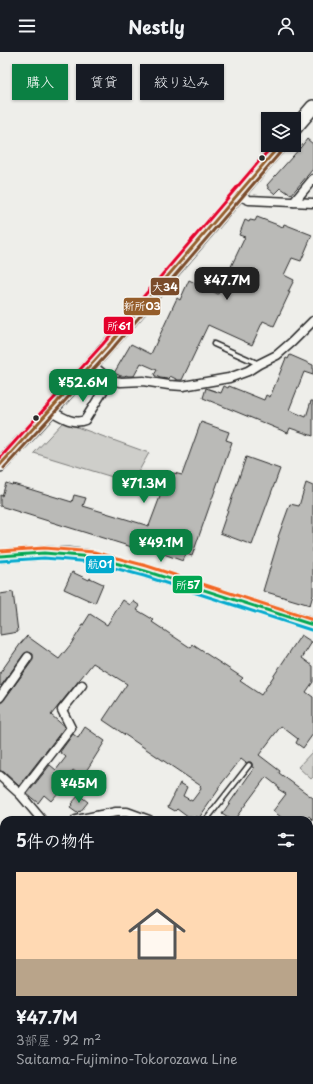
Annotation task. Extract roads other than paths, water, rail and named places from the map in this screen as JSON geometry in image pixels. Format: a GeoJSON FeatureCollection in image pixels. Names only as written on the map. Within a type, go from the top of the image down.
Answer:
{"type":"FeatureCollection","features":[{"type":"Feature","properties":{"kind":"main road"},"geometry":{"type":"LineString","coordinates":[[301,121],[313,106]]}},
{"type":"Feature","properties":{"kind":"main road"},"geometry":{"type":"LineString","coordinates":[[0,465],[50,411],[274,152]]}},
{"type":"Feature","properties":{"kind":"street"},"geometry":{"type":"LineString","coordinates":[[294,202],[313,179]]}},
{"type":"Feature","properties":{"kind":"street"},"geometry":{"type":"LineString","coordinates":[[238,195],[249,200],[313,203]]}},
{"type":"Feature","properties":{"kind":"street"},"geometry":{"type":"LineString","coordinates":[[91,364],[110,380],[121,382],[143,381],[183,386],[229,378],[248,371],[276,355],[292,342],[313,321]]}},
{"type":"Feature","properties":{"kind":"street"},"geometry":{"type":"LineString","coordinates":[[50,411],[74,421],[81,422],[84,420],[110,380]]}},
{"type":"Feature","properties":{"kind":"street"},"geometry":{"type":"LineString","coordinates":[[0,556],[60,553],[93,558],[145,571],[313,624]]}},
{"type":"Feature","properties":{"kind":"street"},"geometry":{"type":"LineString","coordinates":[[0,695],[28,657]]}},
{"type":"Feature","properties":{"kind":"street"},"geometry":{"type":"LineString","coordinates":[[20,794],[70,728],[62,710],[82,685]]}},
{"type":"Feature","properties":{"kind":"street"},"geometry":{"type":"LineString","coordinates":[[0,776],[20,794],[39,816]]}},
{"type":"Feature","properties":{"kind":"street"},"geometry":{"type":"LineString","coordinates":[[96,816],[116,812],[126,812],[138,816]]}},
{"type":"Feature","properties":{"kind":"lane"},"geometry":{"type":"LineString","coordinates":[[214,344],[259,364]]}},
{"type":"Feature","properties":{"kind":"lane"},"geometry":{"type":"LineString","coordinates":[[209,816],[249,765]]}}]}
